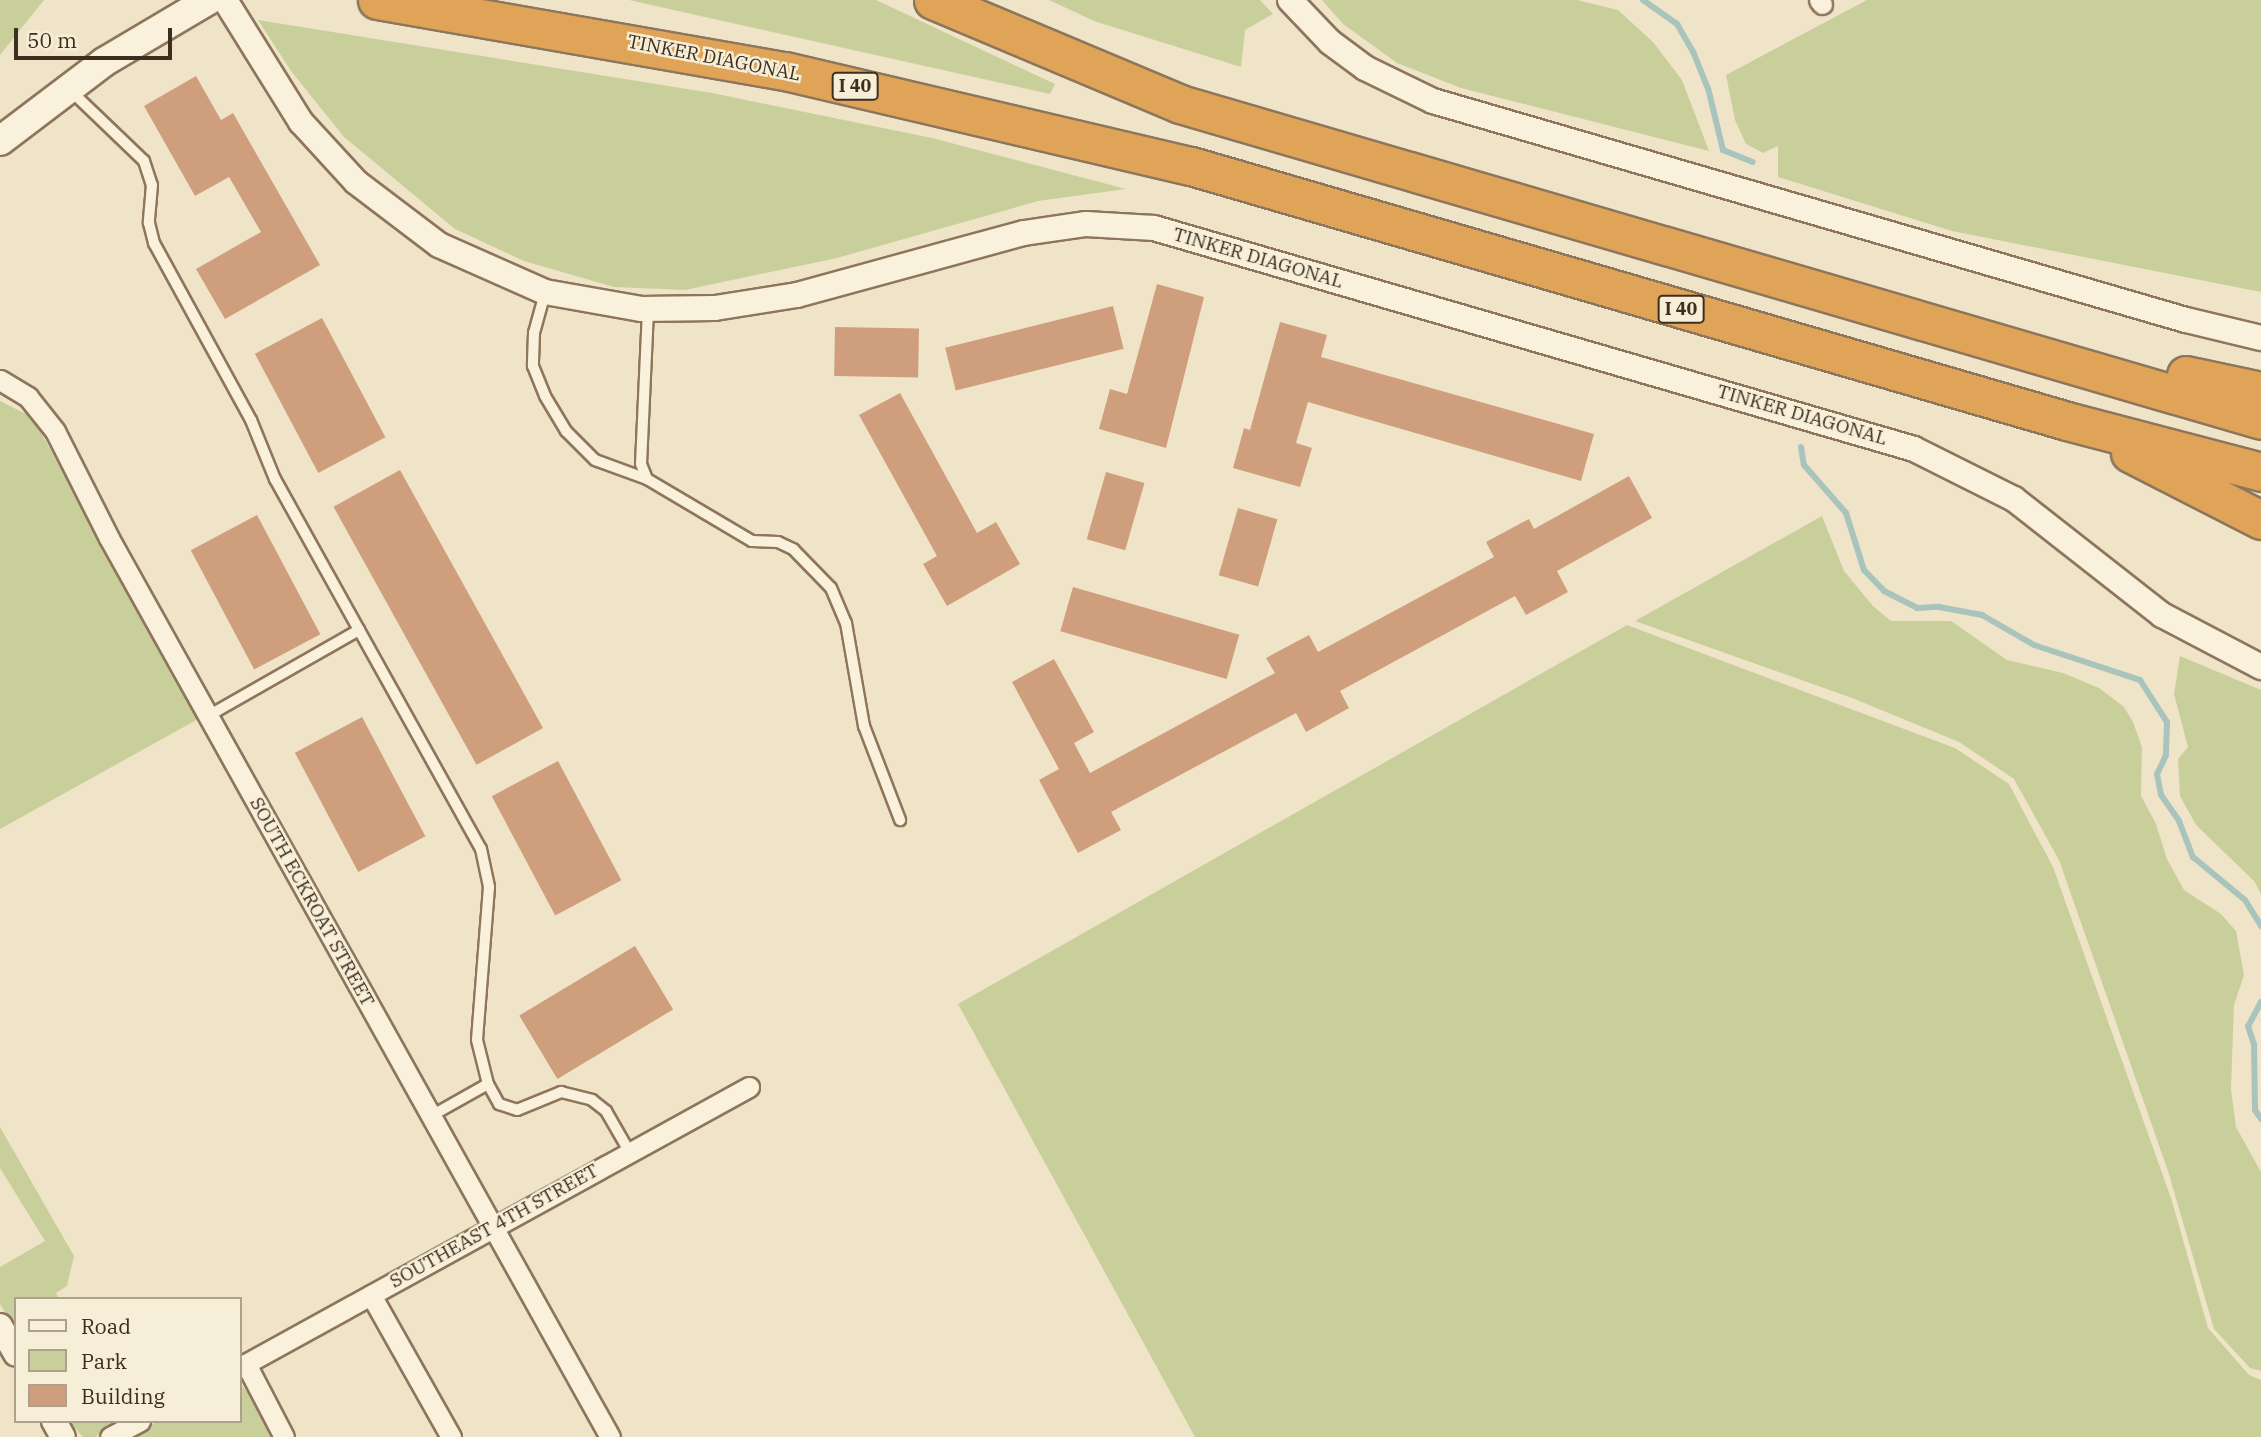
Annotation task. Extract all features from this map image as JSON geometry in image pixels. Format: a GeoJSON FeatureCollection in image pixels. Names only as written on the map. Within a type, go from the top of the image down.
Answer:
{"type":"FeatureCollection","features":[{"type":"Feature","properties":{"kind":"highway"},"geometry":{"type":"LineString","coordinates":[[933,0],[1180,104],[1299,135],[1833,296],[2261,420]]}},
{"type":"Feature","properties":{"kind":"highway"},"geometry":{"type":"LineString","coordinates":[[990,0],[1299,135]]}},
{"type":"Feature","properties":{"kind":"highway","name":"TINKER DIAGONAL"},"geometry":{"type":"LineString","coordinates":[[393,2],[785,71],[1191,166],[2067,421],[2261,472]]}},
{"type":"Feature","properties":{"kind":"highway"},"geometry":{"type":"LineString","coordinates":[[1833,296],[2261,391]]}},
{"type":"Feature","properties":{"kind":"highway"},"geometry":{"type":"LineString","coordinates":[[2067,421],[2261,520]]}},
{"type":"Feature","properties":{"kind":"main road"},"geometry":{"type":"LineString","coordinates":[[0,141],[68,88],[209,0]]}},
{"type":"Feature","properties":{"kind":"street","name":"TINKER DIAGONAL"},"geometry":{"type":"LineString","coordinates":[[225,0],[265,67],[314,139],[383,207],[439,245],[545,292],[648,309],[715,308],[797,295],[1058,227],[1109,224],[1154,228],[1914,449],[2014,499],[2162,615],[2261,667]]}},
{"type":"Feature","properties":{"kind":"street"},"geometry":{"type":"LineString","coordinates":[[1290,0],[1330,42],[1365,68],[1433,101],[2186,320],[2261,338]]}},
{"type":"Feature","properties":{"kind":"street","name":"SOUTH ECKROAT STREET"},"geometry":{"type":"LineString","coordinates":[[0,380],[28,397],[55,431],[208,716],[610,1437]]}},
{"type":"Feature","properties":{"kind":"street","name":"SOUTHEAST 4TH STREET"},"geometry":{"type":"LineString","coordinates":[[243,1366],[492,1225],[749,1087]]}},
{"type":"Feature","properties":{"kind":"street"},"geometry":{"type":"LineString","coordinates":[[371,1295],[451,1437]]}},
{"type":"Feature","properties":{"kind":"street"},"geometry":{"type":"LineString","coordinates":[[0,1326],[14,1350]]}},
{"type":"Feature","properties":{"kind":"street"},"geometry":{"type":"LineString","coordinates":[[243,1366],[284,1437]]}},
{"type":"Feature","properties":{"kind":"street"},"geometry":{"type":"LineString","coordinates":[[110,1437],[136,1423]]}},
{"type":"Feature","properties":{"kind":"lane"},"geometry":{"type":"LineString","coordinates":[[68,88],[144,161],[152,186],[149,223],[154,243],[251,420],[275,479],[481,849],[489,887],[477,1040],[488,1084],[499,1104],[517,1110],[561,1092],[592,1100],[606,1111],[629,1151]]}},
{"type":"Feature","properties":{"kind":"lane"},"geometry":{"type":"LineString","coordinates":[[545,292],[534,333],[533,366],[545,396],[566,431],[595,460],[647,479],[752,541],[778,542],[793,549],[831,588],[846,623],[864,726],[900,820]]}},
{"type":"Feature","properties":{"kind":"lane"},"geometry":{"type":"LineString","coordinates":[[647,479],[641,464],[648,309]]}},
{"type":"Feature","properties":{"kind":"lane"},"geometry":{"type":"LineString","coordinates":[[208,716],[359,630]]}},
{"type":"Feature","properties":{"kind":"lane"},"geometry":{"type":"LineString","coordinates":[[432,1116],[488,1084]]}},
{"type":"Feature","properties":{"kind":"green space"},"geometry":{"type":"Polygon","coordinates":[[[0,0],[44,0],[0,55],[0,0]]]}},
{"type":"Feature","properties":{"kind":"green space"},"geometry":{"type":"Polygon","coordinates":[[[629,0],[876,0],[1055,84],[1050,94],[629,0]]]}},
{"type":"Feature","properties":{"kind":"green space"},"geometry":{"type":"Polygon","coordinates":[[[1049,0],[1260,0],[1273,14],[1245,30],[1241,67],[1094,21],[1049,0]]]}},
{"type":"Feature","properties":{"kind":"green space"},"geometry":{"type":"Polygon","coordinates":[[[1322,0],[1577,0],[1618,10],[1653,42],[1682,80],[1709,151],[1461,88],[1397,63],[1343,24],[1322,0]]]}},
{"type":"Feature","properties":{"kind":"green space"},"geometry":{"type":"Polygon","coordinates":[[[1867,0],[2261,0],[2261,292],[1952,231],[1778,177],[1778,146],[1763,153],[1746,144],[1735,120],[1726,75],[1867,0]]]}},
{"type":"Feature","properties":{"kind":"green space"},"geometry":{"type":"Polygon","coordinates":[[[258,20],[712,93],[932,138],[1126,189],[1038,201],[837,258],[685,290],[614,287],[524,261],[455,229],[344,137],[291,71],[258,20]]]}},
{"type":"Feature","properties":{"kind":"green space"},"geometry":{"type":"Polygon","coordinates":[[[0,401],[26,414],[39,429],[200,718],[0,829],[0,401]]]}},
{"type":"Feature","properties":{"kind":"green space"},"geometry":{"type":"Polygon","coordinates":[[[1822,516],[1844,571],[1873,606],[1891,621],[1951,621],[2007,660],[2063,673],[2099,688],[2124,707],[2133,722],[2142,747],[2141,796],[2156,824],[2167,859],[2184,890],[2221,914],[2236,931],[2244,975],[2234,1005],[2231,1089],[2236,1127],[2261,1172],[2261,1371],[2250,1368],[2214,1329],[2168,1171],[2059,860],[2014,779],[1959,742],[1852,698],[1635,621],[1822,516]]]}},
{"type":"Feature","properties":{"kind":"green space"},"geometry":{"type":"Polygon","coordinates":[[[1627,625],[1955,748],[2009,784],[2053,867],[2172,1201],[2208,1328],[2249,1375],[2261,1380],[2261,1437],[1195,1437],[958,1004],[1627,625]]]}},
{"type":"Feature","properties":{"kind":"green space"},"geometry":{"type":"Polygon","coordinates":[[[2180,656],[2261,690],[2261,895],[2255,882],[2196,825],[2180,796],[2178,759],[2188,747],[2174,694],[2180,656]]]}},
{"type":"Feature","properties":{"kind":"green space"},"geometry":{"type":"Polygon","coordinates":[[[0,1127],[74,1256],[67,1286],[56,1293],[58,1297],[14,1297],[14,1328],[0,1304],[0,1267],[45,1241],[0,1168],[0,1127]]]}},
{"type":"Feature","properties":{"kind":"green space"},"geometry":{"type":"Polygon","coordinates":[[[242,1386],[255,1400],[274,1437],[139,1437],[138,1432],[154,1423],[242,1423],[242,1386]]]}},
{"type":"Feature","properties":{"kind":"green space"},"geometry":{"type":"Polygon","coordinates":[[[71,1423],[117,1423],[95,1437],[83,1437],[71,1423]]]}},
{"type":"Feature","properties":{"kind":"building"},"geometry":{"type":"Polygon","coordinates":[[[196,76],[221,120],[233,113],[320,265],[225,319],[196,269],[261,232],[229,177],[195,196],[144,106],[196,76]]]}},
{"type":"Feature","properties":{"kind":"building"},"geometry":{"type":"Polygon","coordinates":[[[1157,284],[1204,297],[1166,448],[1099,429],[1110,389],[1127,394],[1157,284]]]}},
{"type":"Feature","properties":{"kind":"building"},"geometry":{"type":"Polygon","coordinates":[[[1113,306],[1124,349],[956,391],[945,348],[1113,306]]]}},
{"type":"Feature","properties":{"kind":"building"},"geometry":{"type":"Polygon","coordinates":[[[322,318],[385,437],[318,473],[255,354],[322,318]]]}},
{"type":"Feature","properties":{"kind":"building"},"geometry":{"type":"Polygon","coordinates":[[[1280,322],[1327,335],[1321,357],[1594,434],[1581,481],[1308,402],[1296,443],[1312,448],[1300,487],[1233,468],[1244,428],[1250,430],[1280,322]]]}},
{"type":"Feature","properties":{"kind":"building"},"geometry":{"type":"Polygon","coordinates":[[[835,327],[919,328],[918,377],[834,376],[835,327]]]}},
{"type":"Feature","properties":{"kind":"building"},"geometry":{"type":"Polygon","coordinates":[[[900,393],[977,533],[996,522],[1020,564],[947,606],[923,564],[937,556],[859,415],[900,393]]]}},
{"type":"Feature","properties":{"kind":"building"},"geometry":{"type":"Polygon","coordinates":[[[400,470],[543,728],[477,765],[334,507],[400,470]]]}},
{"type":"Feature","properties":{"kind":"building"},"geometry":{"type":"Polygon","coordinates":[[[1106,472],[1144,483],[1125,550],[1087,539],[1106,472]]]}},
{"type":"Feature","properties":{"kind":"building"},"geometry":{"type":"Polygon","coordinates":[[[1629,476],[1652,518],[1557,571],[1568,592],[1526,615],[1515,596],[1340,691],[1349,708],[1306,732],[1296,713],[1111,812],[1121,830],[1078,853],[1039,780],[1059,769],[1012,682],[1054,659],[1094,732],[1074,743],[1090,773],[1275,673],[1266,658],[1309,635],[1318,652],[1494,557],[1486,542],[1529,519],[1534,529],[1629,476]]]}},
{"type":"Feature","properties":{"kind":"building"},"geometry":{"type":"Polygon","coordinates":[[[1238,508],[1277,519],[1258,587],[1219,575],[1238,508]]]}},
{"type":"Feature","properties":{"kind":"building"},"geometry":{"type":"Polygon","coordinates":[[[257,515],[320,634],[254,669],[191,550],[257,515]]]}},
{"type":"Feature","properties":{"kind":"building"},"geometry":{"type":"Polygon","coordinates":[[[1073,587],[1239,635],[1227,679],[1060,631],[1073,587]]]}},
{"type":"Feature","properties":{"kind":"building"},"geometry":{"type":"Polygon","coordinates":[[[362,717],[425,836],[358,872],[295,753],[362,717]]]}},
{"type":"Feature","properties":{"kind":"building"},"geometry":{"type":"Polygon","coordinates":[[[558,761],[621,880],[555,915],[492,796],[558,761]]]}},
{"type":"Feature","properties":{"kind":"building"},"geometry":{"type":"Polygon","coordinates":[[[635,946],[673,1009],[557,1079],[519,1016],[635,946]]]}},
{"type":"Feature","properties":{"kind":"waterway"},"geometry":{"type":"LineString","coordinates":[[1643,0],[1677,24],[1694,54],[1708,88],[1723,150],[1753,162]]}},
{"type":"Feature","properties":{"kind":"waterway"},"geometry":{"type":"LineString","coordinates":[[1801,447],[1804,465],[1846,513],[1864,570],[1884,591],[1917,608],[1939,607],[1982,615],[2034,645],[2140,680],[2167,722],[2166,755],[2157,774],[2161,795],[2179,821],[2193,857],[2245,900],[2261,926]]}},
{"type":"Feature","properties":{"kind":"waterway"},"geometry":{"type":"LineString","coordinates":[[2261,1002],[2248,1026],[2254,1045],[2255,1110],[2261,1119]]}}]}
